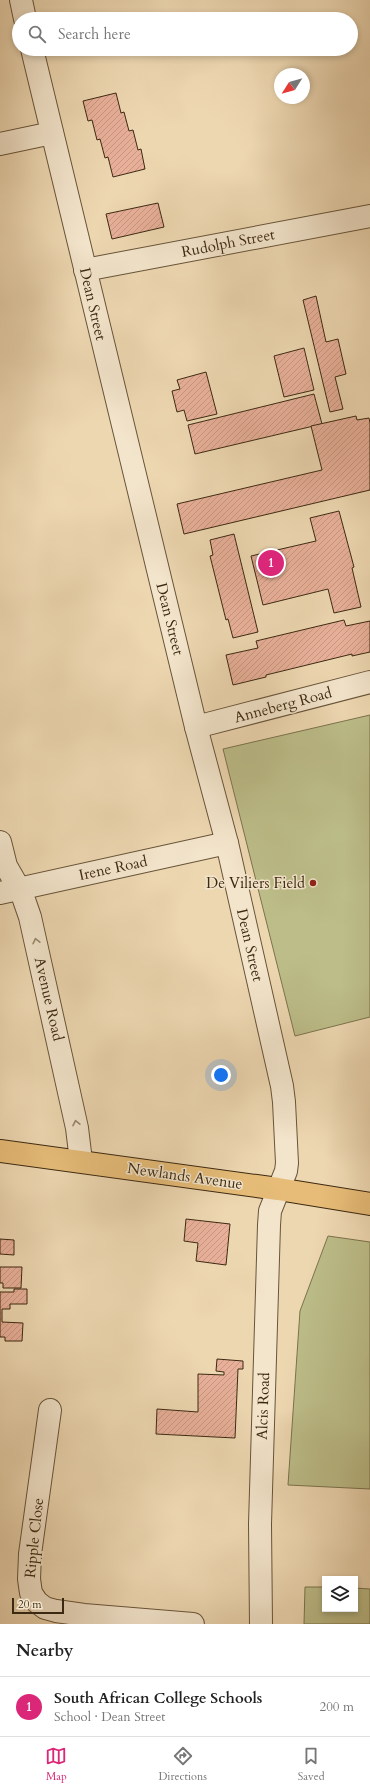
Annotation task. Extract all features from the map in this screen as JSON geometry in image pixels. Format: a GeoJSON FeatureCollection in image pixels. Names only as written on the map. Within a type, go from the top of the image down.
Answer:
{"type":"FeatureCollection","features":[{"type":"Feature","properties":{"kind":"main road","name":"Newlands Avenue"},"geometry":{"type":"LineString","coordinates":[[0,1150],[278,1189],[370,1204]]}},
{"type":"Feature","properties":{"kind":"street"},"geometry":{"type":"LineString","coordinates":[[21,0],[24,12]]}},
{"type":"Feature","properties":{"kind":"street","name":"Dean Street"},"geometry":{"type":"LineString","coordinates":[[34,56],[196,727],[227,843],[283,1092],[287,1163],[286,1171],[278,1189]]}},
{"type":"Feature","properties":{"kind":"street"},"geometry":{"type":"LineString","coordinates":[[0,144],[52,133]]}},
{"type":"Feature","properties":{"kind":"street","name":"Rudolph Street"},"geometry":{"type":"LineString","coordinates":[[85,270],[370,216]]}},
{"type":"Feature","properties":{"kind":"street","name":"Anneberg Road"},"geometry":{"type":"LineString","coordinates":[[196,727],[370,682]]}},
{"type":"Feature","properties":{"kind":"street","name":"Avenue Road"},"geometry":{"type":"LineString","coordinates":[[0,842],[6,866],[9,890],[30,916],[77,1128],[81,1162]]}},
{"type":"Feature","properties":{"kind":"street","name":"Irene Road"},"geometry":{"type":"LineString","coordinates":[[9,890],[227,843]]}},
{"type":"Feature","properties":{"kind":"street","name":"Alcis Road"},"geometry":{"type":"LineString","coordinates":[[261,1624],[260,1524],[269,1225],[270,1211],[278,1189]]}},
{"type":"Feature","properties":{"kind":"street","name":"Ripple Close"},"geometry":{"type":"LineString","coordinates":[[50,1410],[30,1554],[29,1579],[31,1593],[37,1602],[45,1608],[84,1615],[193,1624]]}},
{"type":"Feature","properties":{"kind":"green space","name":"De Viliers Field"},"geometry":{"type":"Polygon","coordinates":[[[370,715],[370,1017],[295,1036],[223,749],[370,715]]]}},
{"type":"Feature","properties":{"kind":"green space"},"geometry":{"type":"Polygon","coordinates":[[[328,1236],[370,1242],[370,1489],[288,1485],[300,1311],[328,1236]]]}},
{"type":"Feature","properties":{"kind":"green space"},"geometry":{"type":"Polygon","coordinates":[[[305,1587],[322,1587],[322,1612],[358,1612],[358,1588],[370,1589],[370,1624],[304,1624],[305,1587]]]}},
{"type":"Feature","properties":{"kind":"building"},"geometry":{"type":"Polygon","coordinates":[[[116,93],[121,113],[124,112],[129,131],[133,130],[138,150],[141,149],[145,169],[113,177],[108,157],[105,158],[100,139],[97,140],[92,120],[88,121],[83,101],[116,93]]]}},
{"type":"Feature","properties":{"kind":"building"},"geometry":{"type":"Polygon","coordinates":[[[158,203],[164,227],[112,239],[106,214],[158,203]]]}},
{"type":"Feature","properties":{"kind":"building"},"geometry":{"type":"Polygon","coordinates":[[[316,296],[326,342],[338,339],[346,374],[335,377],[343,409],[330,412],[303,300],[316,296]]]}},
{"type":"Feature","properties":{"kind":"building"},"geometry":{"type":"Polygon","coordinates":[[[304,348],[314,390],[284,397],[274,356],[304,348]]]}},
{"type":"Feature","properties":{"kind":"building"},"geometry":{"type":"Polygon","coordinates":[[[206,372],[217,414],[187,421],[184,410],[177,412],[172,391],[180,389],[177,380],[206,372]]]}},
{"type":"Feature","properties":{"kind":"building"},"geometry":{"type":"Polygon","coordinates":[[[314,394],[322,424],[195,454],[188,425],[314,394]]]}},
{"type":"Feature","properties":{"kind":"building"},"geometry":{"type":"Polygon","coordinates":[[[356,416],[357,420],[369,418],[370,423],[370,490],[184,534],[177,504],[322,470],[311,426],[356,416]]]}},
{"type":"Feature","properties":{"kind":"building"},"geometry":{"type":"Polygon","coordinates":[[[339,511],[354,567],[352,568],[361,607],[334,613],[328,589],[263,605],[251,556],[316,541],[310,518],[339,511]]]}},
{"type":"Feature","properties":{"kind":"building"},"geometry":{"type":"Polygon","coordinates":[[[234,534],[258,632],[233,638],[228,619],[226,620],[210,556],[213,555],[210,540],[234,534]]]}},
{"type":"Feature","properties":{"kind":"building"},"geometry":{"type":"Polygon","coordinates":[[[344,620],[346,626],[370,621],[370,652],[352,656],[352,654],[266,675],[266,677],[233,685],[226,655],[258,648],[256,641],[344,620]]]}},
{"type":"Feature","properties":{"kind":"building"},"geometry":{"type":"Polygon","coordinates":[[[186,1219],[230,1224],[226,1265],[196,1261],[198,1243],[184,1241],[186,1219]]]}},
{"type":"Feature","properties":{"kind":"building"},"geometry":{"type":"Polygon","coordinates":[[[0,1239],[14,1240],[14,1255],[0,1254],[0,1239]]]}},
{"type":"Feature","properties":{"kind":"building"},"geometry":{"type":"Polygon","coordinates":[[[0,1267],[22,1267],[21,1288],[3,1288],[3,1283],[0,1283],[0,1267]]]}},
{"type":"Feature","properties":{"kind":"building"},"geometry":{"type":"Polygon","coordinates":[[[14,1289],[27,1289],[27,1304],[10,1304],[10,1309],[2,1309],[2,1322],[23,1323],[22,1341],[5,1341],[5,1337],[0,1337],[0,1292],[14,1292],[14,1289]]]}},
{"type":"Feature","properties":{"kind":"building"},"geometry":{"type":"Polygon","coordinates":[[[217,1359],[243,1361],[243,1369],[238,1369],[235,1438],[156,1434],[157,1409],[198,1412],[198,1374],[224,1375],[224,1372],[216,1371],[217,1359]]]}},
{"type":"Feature","properties":{"kind":"place","name":"South African College Schools"},"geometry":{"type":"Point","coordinates":[271,563]}},
{"type":"Feature","properties":{"kind":"place","name":"De Viliers Field"},"geometry":{"type":"Point","coordinates":[313,883]}}]}
